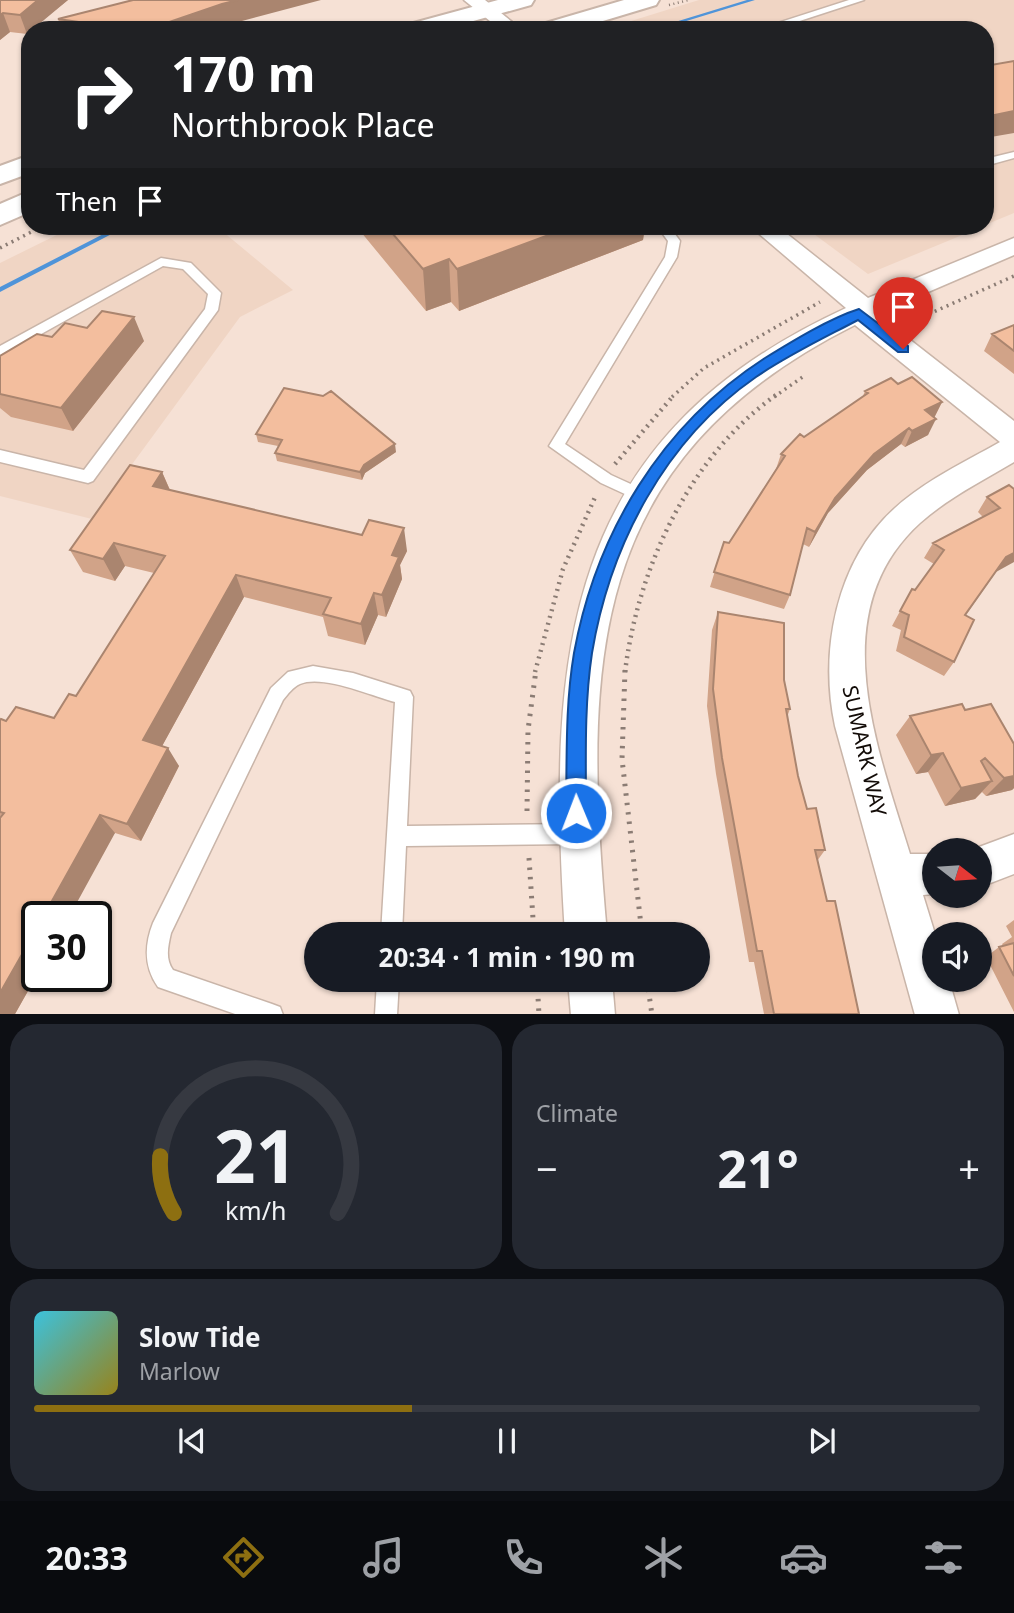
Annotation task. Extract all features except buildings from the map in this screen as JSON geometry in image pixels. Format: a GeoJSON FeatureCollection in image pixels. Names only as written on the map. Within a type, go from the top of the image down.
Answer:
{"type":"FeatureCollection","features":[{"type":"Feature","properties":{"kind":"main road"},"geometry":{"type":"LineString","coordinates":[[438,21],[480,5],[523,0]]}},
{"type":"Feature","properties":{"kind":"main road"},"geometry":{"type":"LineString","coordinates":[[573,21],[616,6],[648,0]]}},
{"type":"Feature","properties":{"kind":"main road"},"geometry":{"type":"LineString","coordinates":[[0,215],[21,204]]}},
{"type":"Feature","properties":{"kind":"main road"},"geometry":{"type":"LineString","coordinates":[[0,227],[21,216]]}},
{"type":"Feature","properties":{"kind":"street"},"geometry":{"type":"LineString","coordinates":[[480,5],[501,21]]}},
{"type":"Feature","properties":{"kind":"street"},"geometry":{"type":"LineString","coordinates":[[773,235],[868,309],[1014,414]]}},
{"type":"Feature","properties":{"kind":"street"},"geometry":{"type":"LineString","coordinates":[[585,922],[577,834],[577,719],[583,654],[607,566],[619,534],[640,495],[673,447],[714,403],[783,353],[868,309],[1014,246]]}},
{"type":"Feature","properties":{"kind":"street"},"geometry":{"type":"LineString","coordinates":[[868,309],[1014,437]]}},
{"type":"Feature","properties":{"kind":"street","name":"SUMARK WAY"},"geometry":{"type":"LineString","coordinates":[[937,1014],[915,875],[856,736],[846,683],[849,633],[857,597],[875,556],[895,528],[925,501],[1014,448]]}},
{"type":"Feature","properties":{"kind":"street"},"geometry":{"type":"LineString","coordinates":[[992,863],[1014,855]]}},
{"type":"Feature","properties":{"kind":"street"},"geometry":{"type":"LineString","coordinates":[[591,992],[593,1014]]}},
{"type":"Feature","properties":{"kind":"lane"},"geometry":{"type":"LineString","coordinates":[[790,21],[859,0]]}},
{"type":"Feature","properties":{"kind":"lane"},"geometry":{"type":"LineString","coordinates":[[994,161],[1014,155]]}},
{"type":"Feature","properties":{"kind":"lane"},"geometry":{"type":"LineString","coordinates":[[640,495],[606,479],[556,446],[671,257],[674,241],[670,235]]}},
{"type":"Feature","properties":{"kind":"lane"},"geometry":{"type":"LineString","coordinates":[[0,352],[150,265],[161,262],[187,266],[215,293],[211,310],[88,477],[0,456]]}},
{"type":"Feature","properties":{"kind":"lane"},"geometry":{"type":"LineString","coordinates":[[272,1014],[166,979],[158,969],[156,951],[161,931],[277,694],[286,683],[301,675],[321,675],[404,697],[392,922]]}},
{"type":"Feature","properties":{"kind":"lane"},"geometry":{"type":"LineString","coordinates":[[397,836],[577,834]]}},
{"type":"Feature","properties":{"kind":"lane"},"geometry":{"type":"LineString","coordinates":[[386,1014],[387,992]]}},
{"type":"Feature","properties":{"kind":"path"},"geometry":{"type":"LineString","coordinates":[[0,248],[25,235]]}},
{"type":"Feature","properties":{"kind":"path"},"geometry":{"type":"LineString","coordinates":[[910,323],[1014,276]]}},
{"type":"Feature","properties":{"kind":"path"},"geometry":{"type":"LineString","coordinates":[[640,922],[629,831],[621,732],[626,663],[636,606],[652,557],[672,517],[694,484],[757,409],[811,371]]}},
{"type":"Feature","properties":{"kind":"path"},"geometry":{"type":"LineString","coordinates":[[526,798],[531,703],[543,632],[568,556],[595,498]]}},
{"type":"Feature","properties":{"kind":"path"},"geometry":{"type":"LineString","coordinates":[[530,877],[533,922]]}},
{"type":"Feature","properties":{"kind":"path"},"geometry":{"type":"LineString","coordinates":[[538,992],[539,1014]]}},
{"type":"Feature","properties":{"kind":"path"},"geometry":{"type":"LineString","coordinates":[[649,992],[652,1014]]}},
{"type":"Feature","properties":{"kind":"shaded area"},"geometry":{"type":"Polygon","coordinates":[[[699,0],[1014,0],[1014,213],[994,221],[994,21],[631,21],[699,0]]]}},
{"type":"Feature","properties":{"kind":"shaded area"},"geometry":{"type":"Polygon","coordinates":[[[57,235],[227,235],[293,290],[240,317],[92,519],[0,496],[0,263],[57,235]]]}},
{"type":"Feature","properties":{"kind":"shaded area"},"geometry":{"type":"Polygon","coordinates":[[[815,235],[962,235],[868,274],[815,235]]]}},
{"type":"Feature","properties":{"kind":"waterway"},"geometry":{"type":"LineString","coordinates":[[681,21],[752,0]]}},
{"type":"Feature","properties":{"kind":"waterway"},"geometry":{"type":"LineString","coordinates":[[0,290],[107,235]]}},
{"type":"Feature","properties":{"kind":"route"},"geometry":{"type":"LineString","coordinates":[[576,813],[577,719],[583,654],[593,613],[619,534],[640,495],[673,447],[714,403],[749,375],[783,353],[859,314],[903,349]]}}]}
